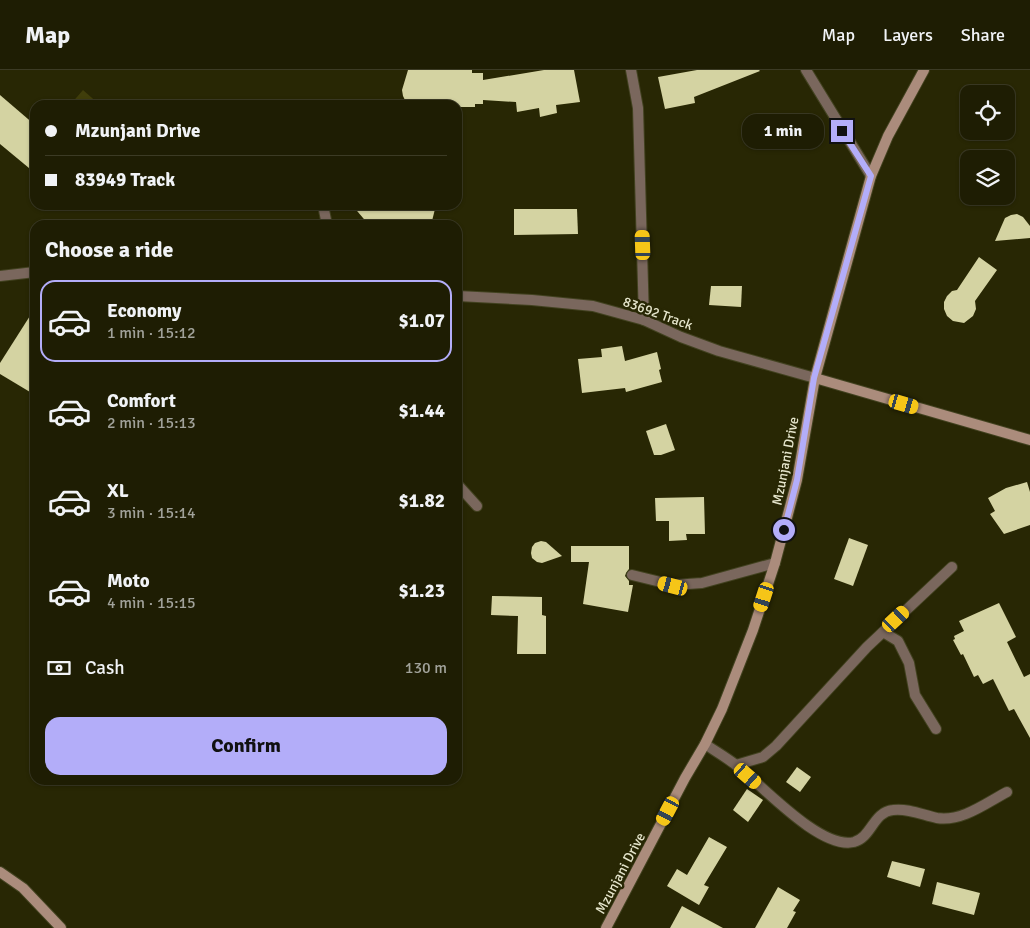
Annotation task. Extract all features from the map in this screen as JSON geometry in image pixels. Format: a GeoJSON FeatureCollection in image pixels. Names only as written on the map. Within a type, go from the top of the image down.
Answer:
{"type":"FeatureCollection","features":[{"type":"Feature","properties":{"kind":"main road","name":"Mzunjani Drive"},"geometry":{"type":"LineString","coordinates":[[606,928],[685,778],[705,744],[722,709],[753,630],[775,563],[797,480],[814,378],[871,176],[888,136],[924,70]]}},
{"type":"Feature","properties":{"kind":"main road"},"geometry":{"type":"LineString","coordinates":[[814,378],[1030,440]]}},
{"type":"Feature","properties":{"kind":"main road"},"geometry":{"type":"LineString","coordinates":[[0,872],[23,888],[61,928]]}},
{"type":"Feature","properties":{"kind":"street"},"geometry":{"type":"LineString","coordinates":[[631,70],[638,108],[644,320]]}},
{"type":"Feature","properties":{"kind":"street"},"geometry":{"type":"LineString","coordinates":[[806,70],[871,176]]}},
{"type":"Feature","properties":{"kind":"street"},"geometry":{"type":"LineString","coordinates":[[0,276],[30,273]]}},
{"type":"Feature","properties":{"kind":"street","name":"83692 Track"},"geometry":{"type":"LineString","coordinates":[[462,296],[593,306],[644,320],[719,351],[814,378]]}},
{"type":"Feature","properties":{"kind":"street"},"geometry":{"type":"LineString","coordinates":[[462,489],[477,506]]}},
{"type":"Feature","properties":{"kind":"street"},"geometry":{"type":"LineString","coordinates":[[632,575],[673,586],[702,583],[775,563]]}},
{"type":"Feature","properties":{"kind":"street"},"geometry":{"type":"LineString","coordinates":[[736,765],[763,757],[776,746],[867,647],[952,567]]}},
{"type":"Feature","properties":{"kind":"street"},"geometry":{"type":"LineString","coordinates":[[883,632],[898,641],[909,663],[915,695],[936,729]]}},
{"type":"Feature","properties":{"kind":"street"},"geometry":{"type":"LineString","coordinates":[[705,744],[736,765],[814,831],[836,842],[854,842],[863,838],[880,814],[887,811],[909,811],[938,818],[950,818],[960,816],[1007,792]]}},
{"type":"Feature","properties":{"kind":"shaded area"},"geometry":{"type":"Polygon","coordinates":[[[83,90],[94,100],[74,100],[83,90]]]}},
{"type":"Feature","properties":{"kind":"building"},"geometry":{"type":"Polygon","coordinates":[[[408,70],[472,70],[472,73],[483,73],[483,80],[544,70],[574,70],[580,102],[556,105],[557,113],[540,117],[539,108],[517,112],[516,102],[483,100],[483,104],[475,104],[475,107],[462,107],[462,100],[405,100],[402,90],[408,70]]]}},
{"type":"Feature","properties":{"kind":"building"},"geometry":{"type":"Polygon","coordinates":[[[697,70],[760,71],[694,97],[695,103],[665,109],[658,77],[697,70]]]}},
{"type":"Feature","properties":{"kind":"building"},"geometry":{"type":"Polygon","coordinates":[[[0,95],[30,121],[30,169],[0,144],[0,95]]]}},
{"type":"Feature","properties":{"kind":"building"},"geometry":{"type":"Polygon","coordinates":[[[514,209],[577,209],[578,234],[514,235],[514,209]]]}},
{"type":"Feature","properties":{"kind":"building"},"geometry":{"type":"Polygon","coordinates":[[[356,210],[435,210],[432,220],[365,220],[356,210]]]}},
{"type":"Feature","properties":{"kind":"building"},"geometry":{"type":"Polygon","coordinates":[[[1017,214],[1023,217],[1030,226],[1030,238],[995,241],[1005,218],[1017,214]]]}},
{"type":"Feature","properties":{"kind":"building"},"geometry":{"type":"Polygon","coordinates":[[[979,257],[997,270],[975,301],[976,309],[973,316],[964,323],[953,321],[947,316],[944,302],[952,291],[957,290],[979,257]]]}},
{"type":"Feature","properties":{"kind":"building"},"geometry":{"type":"Polygon","coordinates":[[[711,286],[742,286],[741,307],[709,305],[711,286]]]}},
{"type":"Feature","properties":{"kind":"building"},"geometry":{"type":"Polygon","coordinates":[[[30,316],[30,392],[0,374],[0,363],[30,316]]]}},
{"type":"Feature","properties":{"kind":"building"},"geometry":{"type":"Polygon","coordinates":[[[622,346],[625,361],[657,352],[662,382],[626,392],[625,388],[582,393],[578,359],[602,357],[601,349],[622,346]]]}},
{"type":"Feature","properties":{"kind":"building"},"geometry":{"type":"Polygon","coordinates":[[[666,424],[675,450],[661,455],[654,455],[646,431],[666,424]]]}},
{"type":"Feature","properties":{"kind":"building"},"geometry":{"type":"Polygon","coordinates":[[[1027,482],[1030,492],[1030,525],[1004,534],[990,514],[995,511],[988,498],[1006,488],[1027,482]]]}},
{"type":"Feature","properties":{"kind":"building"},"geometry":{"type":"Polygon","coordinates":[[[704,497],[705,534],[686,534],[687,540],[669,541],[669,521],[656,521],[655,498],[704,497]]]}},
{"type":"Feature","properties":{"kind":"building"},"geometry":{"type":"Polygon","coordinates":[[[849,538],[868,545],[853,586],[834,579],[849,538]]]}},
{"type":"Feature","properties":{"kind":"building"},"geometry":{"type":"Polygon","coordinates":[[[546,542],[562,556],[542,563],[537,562],[532,558],[532,547],[535,543],[546,542]]]}},
{"type":"Feature","properties":{"kind":"building"},"geometry":{"type":"Polygon","coordinates":[[[571,546],[629,546],[629,569],[625,576],[629,581],[629,585],[633,585],[628,612],[583,604],[589,562],[571,562],[571,546]]]}},
{"type":"Feature","properties":{"kind":"building"},"geometry":{"type":"Polygon","coordinates":[[[492,596],[542,597],[542,615],[546,616],[546,654],[517,654],[518,616],[491,615],[492,596]]]}},
{"type":"Feature","properties":{"kind":"building"},"geometry":{"type":"Polygon","coordinates":[[[999,603],[1016,637],[1007,642],[1024,677],[1030,674],[1030,738],[1014,709],[1009,711],[993,679],[983,684],[978,675],[974,677],[963,654],[961,655],[953,640],[955,639],[954,636],[964,631],[959,621],[999,603]]]}},
{"type":"Feature","properties":{"kind":"building"},"geometry":{"type":"Polygon","coordinates":[[[797,767],[811,777],[800,792],[786,782],[797,767]]]}},
{"type":"Feature","properties":{"kind":"building"},"geometry":{"type":"Polygon","coordinates":[[[747,789],[763,800],[748,822],[733,810],[747,789]]]}},
{"type":"Feature","properties":{"kind":"building"},"geometry":{"type":"Polygon","coordinates":[[[709,837],[727,847],[704,885],[709,887],[699,905],[667,886],[677,869],[687,875],[709,837]]]}},
{"type":"Feature","properties":{"kind":"building"},"geometry":{"type":"Polygon","coordinates":[[[892,861],[925,869],[920,887],[887,877],[892,861]]]}},
{"type":"Feature","properties":{"kind":"building"},"geometry":{"type":"Polygon","coordinates":[[[937,882],[980,893],[974,915],[932,904],[937,882]]]}},
{"type":"Feature","properties":{"kind":"building"},"geometry":{"type":"Polygon","coordinates":[[[778,887],[800,900],[793,911],[796,912],[787,928],[755,928],[778,887]]]}},
{"type":"Feature","properties":{"kind":"building"},"geometry":{"type":"Polygon","coordinates":[[[682,906],[723,928],[670,928],[682,906]]]}},
{"type":"Feature","properties":{"kind":"route"},"geometry":{"type":"LineString","coordinates":[[784,530],[797,480],[814,378],[871,176],[842,131]]}}]}
